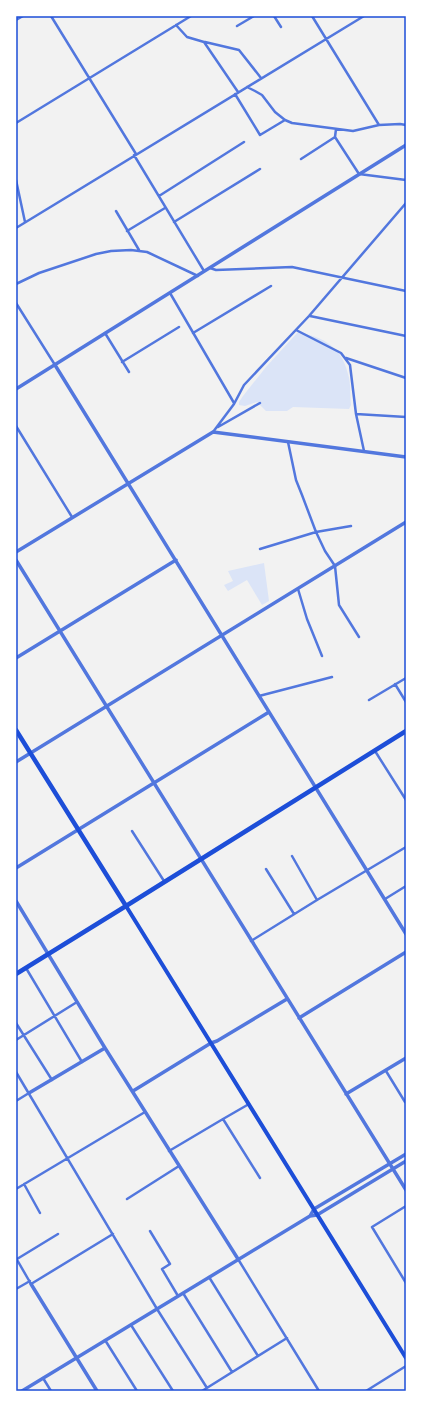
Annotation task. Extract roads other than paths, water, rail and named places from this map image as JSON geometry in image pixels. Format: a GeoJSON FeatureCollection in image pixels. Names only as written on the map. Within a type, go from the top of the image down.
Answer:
{"type":"FeatureCollection","features":[{"type":"Feature","properties":{"kind":"main road"},"geometry":{"type":"LineString","coordinates":[[16,730],[406,1358]]}},
{"type":"Feature","properties":{"kind":"main road"},"geometry":{"type":"LineString","coordinates":[[16,974],[406,731]]}},
{"type":"Feature","properties":{"kind":"street"},"geometry":{"type":"LineString","coordinates":[[16,20],[22,16]]}},
{"type":"Feature","properties":{"kind":"street"},"geometry":{"type":"LineString","coordinates":[[51,16],[204,272]]}},
{"type":"Feature","properties":{"kind":"street"},"geometry":{"type":"LineString","coordinates":[[16,123],[90,79],[185,18],[191,16]]}},
{"type":"Feature","properties":{"kind":"street"},"geometry":{"type":"LineString","coordinates":[[237,26],[254,16]]}},
{"type":"Feature","properties":{"kind":"street"},"geometry":{"type":"LineString","coordinates":[[274,16],[281,27]]}},
{"type":"Feature","properties":{"kind":"street"},"geometry":{"type":"LineString","coordinates":[[312,16],[379,125]]}},
{"type":"Feature","properties":{"kind":"street"},"geometry":{"type":"LineString","coordinates":[[16,228],[364,16]]}},
{"type":"Feature","properties":{"kind":"street"},"geometry":{"type":"LineString","coordinates":[[176,25],[187,36],[204,42],[239,50],[261,78]]}},
{"type":"Feature","properties":{"kind":"street"},"geometry":{"type":"LineString","coordinates":[[204,42],[238,92]]}},
{"type":"Feature","properties":{"kind":"street"},"geometry":{"type":"LineString","coordinates":[[246,87],[262,96],[275,112],[285,120],[292,123],[353,131],[379,125],[406,125]]}},
{"type":"Feature","properties":{"kind":"street"},"geometry":{"type":"LineString","coordinates":[[234,94],[260,135],[285,120]]}},
{"type":"Feature","properties":{"kind":"street"},"geometry":{"type":"LineString","coordinates":[[336,129],[336,137],[359,174]]}},
{"type":"Feature","properties":{"kind":"street"},"geometry":{"type":"LineString","coordinates":[[300,158],[336,137]]}},
{"type":"Feature","properties":{"kind":"street"},"geometry":{"type":"LineString","coordinates":[[159,196],[244,142]]}},
{"type":"Feature","properties":{"kind":"street"},"geometry":{"type":"LineString","coordinates":[[16,389],[406,145]]}},
{"type":"Feature","properties":{"kind":"street"},"geometry":{"type":"LineString","coordinates":[[174,222],[260,169]]}},
{"type":"Feature","properties":{"kind":"street"},"geometry":{"type":"LineString","coordinates":[[359,174],[406,180]]}},
{"type":"Feature","properties":{"kind":"street"},"geometry":{"type":"LineString","coordinates":[[16,180],[25,222]]}},
{"type":"Feature","properties":{"kind":"street"},"geometry":{"type":"LineString","coordinates":[[214,430],[234,404],[244,385],[309,316],[406,203]]}},
{"type":"Feature","properties":{"kind":"street"},"geometry":{"type":"LineString","coordinates":[[127,231],[165,208]]}},
{"type":"Feature","properties":{"kind":"street"},"geometry":{"type":"LineString","coordinates":[[116,212],[139,250]]}},
{"type":"Feature","properties":{"kind":"street"},"geometry":{"type":"LineString","coordinates":[[16,284],[39,273],[96,254],[111,251],[139,250],[147,252],[198,276]]}},
{"type":"Feature","properties":{"kind":"street"},"geometry":{"type":"LineString","coordinates":[[210,268],[216,270],[292,267],[406,291]]}},
{"type":"Feature","properties":{"kind":"street"},"geometry":{"type":"LineString","coordinates":[[193,333],[271,286]]}},
{"type":"Feature","properties":{"kind":"street"},"geometry":{"type":"LineString","coordinates":[[170,293],[234,404]]}},
{"type":"Feature","properties":{"kind":"street"},"geometry":{"type":"LineString","coordinates":[[16,303],[406,934]]}},
{"type":"Feature","properties":{"kind":"street"},"geometry":{"type":"LineString","coordinates":[[309,316],[406,336]]}},
{"type":"Feature","properties":{"kind":"street"},"geometry":{"type":"LineString","coordinates":[[122,362],[179,326]]}},
{"type":"Feature","properties":{"kind":"street"},"geometry":{"type":"LineString","coordinates":[[296,330],[341,353],[350,365],[356,414],[364,451]]}},
{"type":"Feature","properties":{"kind":"street"},"geometry":{"type":"LineString","coordinates":[[105,333],[129,372]]}},
{"type":"Feature","properties":{"kind":"street"},"geometry":{"type":"LineString","coordinates":[[346,358],[406,378]]}},
{"type":"Feature","properties":{"kind":"street"},"geometry":{"type":"LineString","coordinates":[[16,552],[214,430],[260,404]]}},
{"type":"Feature","properties":{"kind":"street"},"geometry":{"type":"LineString","coordinates":[[356,414],[406,417]]}},
{"type":"Feature","properties":{"kind":"street"},"geometry":{"type":"LineString","coordinates":[[16,426],[72,517]]}},
{"type":"Feature","properties":{"kind":"street"},"geometry":{"type":"LineString","coordinates":[[214,430],[288,442],[406,457]]}},
{"type":"Feature","properties":{"kind":"street"},"geometry":{"type":"LineString","coordinates":[[288,442],[296,480],[316,532],[334,566],[339,605],[359,637]]}},
{"type":"Feature","properties":{"kind":"street"},"geometry":{"type":"LineString","coordinates":[[16,762],[406,522]]}},
{"type":"Feature","properties":{"kind":"street"},"geometry":{"type":"LineString","coordinates":[[260,548],[316,532],[351,526]]}},
{"type":"Feature","properties":{"kind":"street"},"geometry":{"type":"LineString","coordinates":[[16,560],[406,1190]]}},
{"type":"Feature","properties":{"kind":"street"},"geometry":{"type":"LineString","coordinates":[[16,658],[176,560]]}},
{"type":"Feature","properties":{"kind":"street"},"geometry":{"type":"LineString","coordinates":[[298,588],[307,619],[322,656]]}},
{"type":"Feature","properties":{"kind":"street"},"geometry":{"type":"LineString","coordinates":[[260,696],[332,677]]}},
{"type":"Feature","properties":{"kind":"street"},"geometry":{"type":"LineString","coordinates":[[369,700],[406,678]]}},
{"type":"Feature","properties":{"kind":"street"},"geometry":{"type":"LineString","coordinates":[[395,684],[406,702]]}},
{"type":"Feature","properties":{"kind":"street"},"geometry":{"type":"LineString","coordinates":[[16,868],[269,712]]}},
{"type":"Feature","properties":{"kind":"street"},"geometry":{"type":"LineString","coordinates":[[375,750],[406,800]]}},
{"type":"Feature","properties":{"kind":"street"},"geometry":{"type":"LineString","coordinates":[[132,831],[164,882]]}},
{"type":"Feature","properties":{"kind":"street"},"geometry":{"type":"LineString","coordinates":[[251,941],[406,847]]}},
{"type":"Feature","properties":{"kind":"street"},"geometry":{"type":"LineString","coordinates":[[292,856],[317,900]]}},
{"type":"Feature","properties":{"kind":"street"},"geometry":{"type":"LineString","coordinates":[[266,870],[294,914]]}},
{"type":"Feature","properties":{"kind":"street"},"geometry":{"type":"LineString","coordinates":[[385,899],[406,886]]}},
{"type":"Feature","properties":{"kind":"street"},"geometry":{"type":"LineString","coordinates":[[16,901],[105,1048],[319,1391]]}},
{"type":"Feature","properties":{"kind":"street"},"geometry":{"type":"LineString","coordinates":[[299,1018],[406,952]]}},
{"type":"Feature","properties":{"kind":"street"},"geometry":{"type":"LineString","coordinates":[[26,968],[82,1062]]}},
{"type":"Feature","properties":{"kind":"street"},"geometry":{"type":"LineString","coordinates":[[133,1091],[211,1043],[217,1041],[287,999]]}},
{"type":"Feature","properties":{"kind":"street"},"geometry":{"type":"LineString","coordinates":[[16,1040],[77,1002]]}},
{"type":"Feature","properties":{"kind":"street"},"geometry":{"type":"LineString","coordinates":[[16,1023],[52,1080]]}},
{"type":"Feature","properties":{"kind":"street"},"geometry":{"type":"LineString","coordinates":[[16,1101],[105,1048]]}},
{"type":"Feature","properties":{"kind":"street"},"geometry":{"type":"LineString","coordinates":[[346,1094],[406,1058]]}},
{"type":"Feature","properties":{"kind":"street"},"geometry":{"type":"LineString","coordinates":[[386,1071],[405,1102]]}},
{"type":"Feature","properties":{"kind":"street"},"geometry":{"type":"LineString","coordinates":[[16,1072],[157,1309],[207,1388]]}},
{"type":"Feature","properties":{"kind":"street"},"geometry":{"type":"LineString","coordinates":[[169,1151],[249,1104]]}},
{"type":"Feature","properties":{"kind":"street"},"geometry":{"type":"LineString","coordinates":[[16,1189],[146,1112]]}},
{"type":"Feature","properties":{"kind":"street"},"geometry":{"type":"LineString","coordinates":[[223,1119],[260,1178]]}},
{"type":"Feature","properties":{"kind":"street"},"geometry":{"type":"LineString","coordinates":[[310,1216],[314,1209],[406,1154]]}},
{"type":"Feature","properties":{"kind":"street"},"geometry":{"type":"LineString","coordinates":[[22,1391],[238,1259],[406,1161]]}},
{"type":"Feature","properties":{"kind":"street"},"geometry":{"type":"LineString","coordinates":[[127,1199],[179,1166]]}},
{"type":"Feature","properties":{"kind":"street"},"geometry":{"type":"LineString","coordinates":[[24,1184],[40,1213]]}},
{"type":"Feature","properties":{"kind":"street"},"geometry":{"type":"LineString","coordinates":[[406,1206],[372,1227],[406,1284]]}},
{"type":"Feature","properties":{"kind":"street"},"geometry":{"type":"LineString","coordinates":[[150,1231],[170,1264],[162,1269],[178,1296]]}},
{"type":"Feature","properties":{"kind":"street"},"geometry":{"type":"LineString","coordinates":[[58,1234],[16,1258],[97,1391]]}},
{"type":"Feature","properties":{"kind":"street"},"geometry":{"type":"LineString","coordinates":[[16,1289],[113,1234]]}},
{"type":"Feature","properties":{"kind":"street"},"geometry":{"type":"LineString","coordinates":[[209,1277],[258,1356]]}},
{"type":"Feature","properties":{"kind":"street"},"geometry":{"type":"LineString","coordinates":[[183,1293],[232,1372]]}},
{"type":"Feature","properties":{"kind":"street"},"geometry":{"type":"LineString","coordinates":[[131,1325],[172,1391]]}},
{"type":"Feature","properties":{"kind":"street"},"geometry":{"type":"LineString","coordinates":[[202,1391],[287,1338]]}},
{"type":"Feature","properties":{"kind":"street"},"geometry":{"type":"LineString","coordinates":[[105,1340],[137,1391]]}},
{"type":"Feature","properties":{"kind":"street"},"geometry":{"type":"LineString","coordinates":[[366,1391],[406,1366]]}},
{"type":"Feature","properties":{"kind":"street"},"geometry":{"type":"LineString","coordinates":[[43,1378],[51,1391]]}}]}
